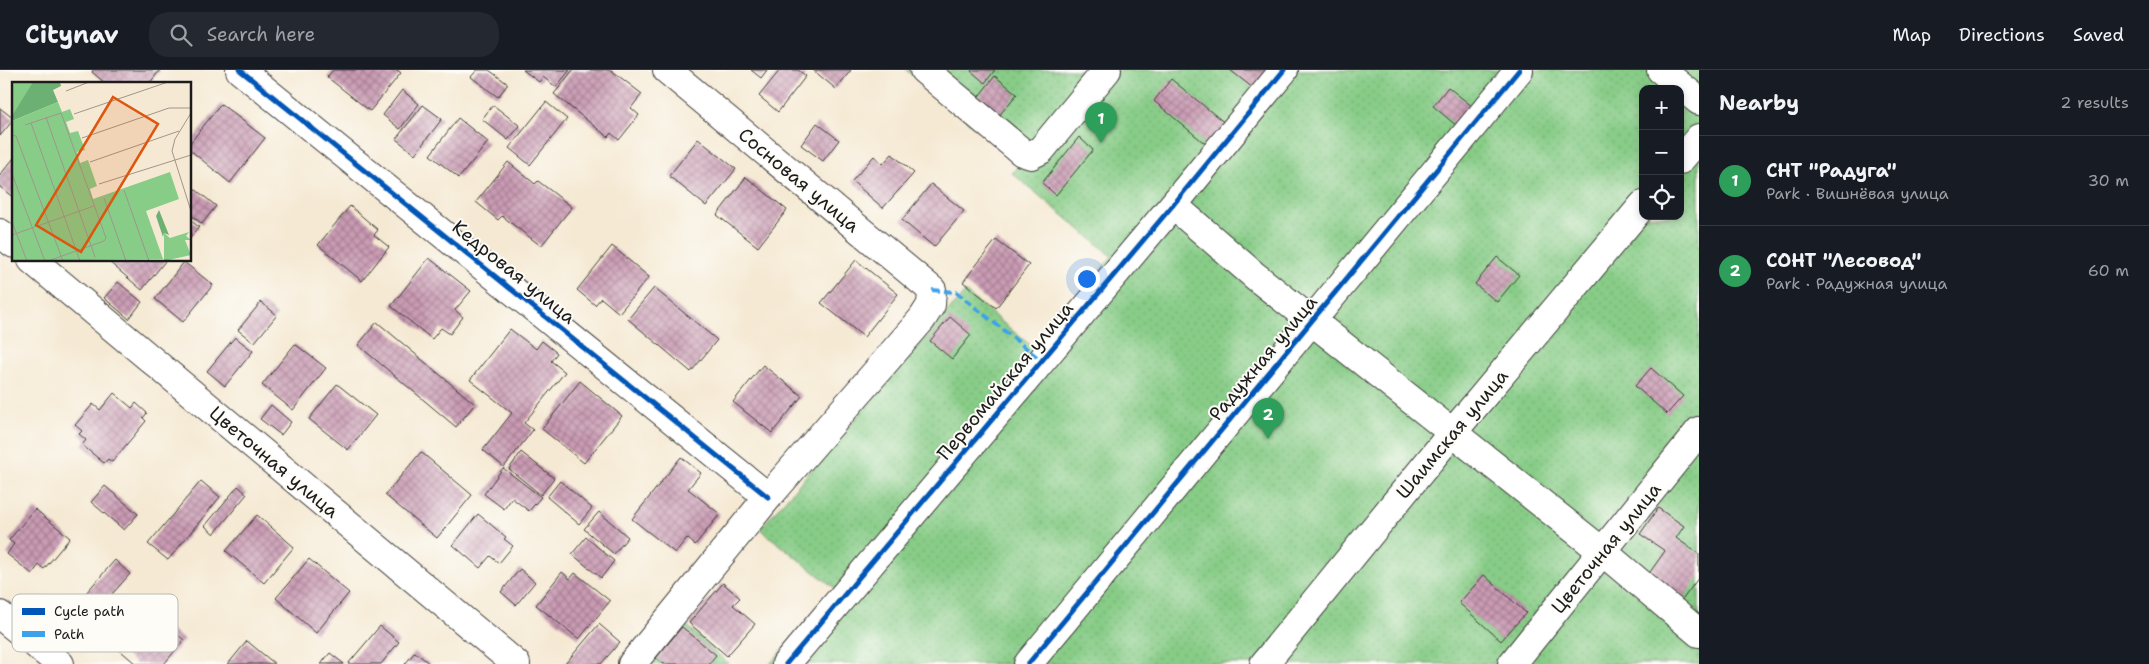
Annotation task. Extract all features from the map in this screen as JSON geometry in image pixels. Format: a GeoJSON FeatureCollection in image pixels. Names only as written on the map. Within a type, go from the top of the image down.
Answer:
{"type":"FeatureCollection","features":[{"type":"Feature","properties":{"kind":"street","name":"Кедровая улица"},"geometry":{"type":"LineString","coordinates":[[240,70],[768,497]]}},
{"type":"Feature","properties":{"kind":"street","name":"Сосновая улица"},"geometry":{"type":"LineString","coordinates":[[667,70],[932,290],[931,305],[922,319],[768,497]]}},
{"type":"Feature","properties":{"kind":"street"},"geometry":{"type":"LineString","coordinates":[[924,70],[1022,152],[1031,155],[1041,150],[1106,70]]}},
{"type":"Feature","properties":{"kind":"street","name":"Первомайская улица"},"geometry":{"type":"LineString","coordinates":[[786,664],[1173,205],[1284,70]]}},
{"type":"Feature","properties":{"kind":"street","name":"Радужная улица"},"geometry":{"type":"LineString","coordinates":[[1028,664],[1519,70]]}},
{"type":"Feature","properties":{"kind":"street"},"geometry":{"type":"LineString","coordinates":[[1661,70],[1699,101]]}},
{"type":"Feature","properties":{"kind":"street"},"geometry":{"type":"LineString","coordinates":[[1684,155],[1699,138]]}},
{"type":"Feature","properties":{"kind":"street"},"geometry":{"type":"LineString","coordinates":[[1173,205],[1254,276],[1603,552],[1699,633]]}},
{"type":"Feature","properties":{"kind":"street","name":"Шаимская улица"},"geometry":{"type":"LineString","coordinates":[[1264,664],[1453,432],[1639,210]]}},
{"type":"Feature","properties":{"kind":"street"},"geometry":{"type":"LineString","coordinates":[[0,233],[12,242]]}},
{"type":"Feature","properties":{"kind":"street","name":"Цветочная улица"},"geometry":{"type":"LineString","coordinates":[[33,261],[516,664]]}},
{"type":"Feature","properties":{"kind":"street","name":"Цветочная улица"},"geometry":{"type":"LineString","coordinates":[[1512,664],[1699,431]]}},
{"type":"Feature","properties":{"kind":"street"},"geometry":{"type":"LineString","coordinates":[[632,664],[768,497]]}},
{"type":"Feature","properties":{"kind":"street"},"geometry":{"type":"LineString","coordinates":[[0,614],[12,624]]}},
{"type":"Feature","properties":{"kind":"street"},"geometry":{"type":"LineString","coordinates":[[46,652],[60,664]]}},
{"type":"Feature","properties":{"kind":"green space"},"geometry":{"type":"Polygon","coordinates":[[[906,70],[1699,70],[1699,664],[770,664],[836,589],[760,529],[965,292],[1035,349],[1112,256],[1012,173],[1019,164],[906,70]]]}},
{"type":"Feature","properties":{"kind":"green space"},"geometry":{"type":"Polygon","coordinates":[[[683,622],[729,664],[647,664],[683,622]]]}},
{"type":"Feature","properties":{"kind":"building"},"geometry":{"type":"Polygon","coordinates":[[[93,70],[160,70],[151,82],[104,82],[92,72],[93,70]]]}},
{"type":"Feature","properties":{"kind":"building"},"geometry":{"type":"Polygon","coordinates":[[[333,70],[397,70],[401,73],[370,111],[327,77],[333,70]]]}},
{"type":"Feature","properties":{"kind":"building"},"geometry":{"type":"Polygon","coordinates":[[[477,70],[489,70],[508,84],[498,97],[471,77],[477,70]]]}},
{"type":"Feature","properties":{"kind":"building"},"geometry":{"type":"Polygon","coordinates":[[[523,70],[570,70],[556,87],[543,77],[539,82],[523,70]]]}},
{"type":"Feature","properties":{"kind":"building"},"geometry":{"type":"Polygon","coordinates":[[[573,70],[611,70],[642,94],[631,108],[639,115],[619,140],[611,133],[608,137],[554,94],[573,70]]]}},
{"type":"Feature","properties":{"kind":"building"},"geometry":{"type":"Polygon","coordinates":[[[751,70],[767,70],[761,78],[751,70]]]}},
{"type":"Feature","properties":{"kind":"building"},"geometry":{"type":"Polygon","coordinates":[[[780,70],[798,70],[806,76],[778,112],[759,96],[780,70]]]}},
{"type":"Feature","properties":{"kind":"building"},"geometry":{"type":"Polygon","coordinates":[[[813,70],[851,70],[836,89],[813,70]]]}},
{"type":"Feature","properties":{"kind":"building"},"geometry":{"type":"Polygon","coordinates":[[[972,70],[995,70],[985,83],[972,70]]]}},
{"type":"Feature","properties":{"kind":"building"},"geometry":{"type":"Polygon","coordinates":[[[1230,70],[1268,70],[1253,88],[1230,70]]]}},
{"type":"Feature","properties":{"kind":"building"},"geometry":{"type":"Polygon","coordinates":[[[995,76],[1017,94],[997,118],[975,101],[995,76]]]}},
{"type":"Feature","properties":{"kind":"building"},"geometry":{"type":"Polygon","coordinates":[[[1171,79],[1226,124],[1208,146],[1154,101],[1171,79]]]}},
{"type":"Feature","properties":{"kind":"building"},"geometry":{"type":"Polygon","coordinates":[[[1448,87],[1473,107],[1458,127],[1433,106],[1448,87]]]}},
{"type":"Feature","properties":{"kind":"building"},"geometry":{"type":"Polygon","coordinates":[[[402,90],[419,104],[400,129],[383,115],[402,90]]]}},
{"type":"Feature","properties":{"kind":"building"},"geometry":{"type":"Polygon","coordinates":[[[546,102],[567,119],[530,165],[509,148],[546,102]]]}},
{"type":"Feature","properties":{"kind":"building"},"geometry":{"type":"Polygon","coordinates":[[[221,104],[265,138],[230,183],[191,151],[191,142],[221,104]]]}},
{"type":"Feature","properties":{"kind":"building"},"geometry":{"type":"Polygon","coordinates":[[[423,105],[442,119],[415,154],[396,139],[423,105]]]}},
{"type":"Feature","properties":{"kind":"building"},"geometry":{"type":"Polygon","coordinates":[[[493,105],[520,126],[508,140],[482,119],[493,105]]]}},
{"type":"Feature","properties":{"kind":"building"},"geometry":{"type":"Polygon","coordinates":[[[0,108],[12,117],[12,121],[0,136],[0,108]]]}},
{"type":"Feature","properties":{"kind":"building"},"geometry":{"type":"Polygon","coordinates":[[[458,118],[488,142],[459,178],[430,155],[458,118]]]}},
{"type":"Feature","properties":{"kind":"building"},"geometry":{"type":"Polygon","coordinates":[[[817,123],[839,140],[823,161],[801,145],[817,123]]]}},
{"type":"Feature","properties":{"kind":"building"},"geometry":{"type":"Polygon","coordinates":[[[1079,137],[1093,150],[1056,195],[1042,183],[1079,137]]]}},
{"type":"Feature","properties":{"kind":"building"},"geometry":{"type":"Polygon","coordinates":[[[698,139],[736,169],[706,206],[669,176],[698,139]]]}},
{"type":"Feature","properties":{"kind":"building"},"geometry":{"type":"Polygon","coordinates":[[[892,154],[914,173],[883,208],[852,181],[874,156],[883,164],[892,154]]]}},
{"type":"Feature","properties":{"kind":"building"},"geometry":{"type":"Polygon","coordinates":[[[12,160],[12,196],[0,187],[0,175],[12,160]]]}},
{"type":"Feature","properties":{"kind":"building"},"geometry":{"type":"Polygon","coordinates":[[[508,162],[535,184],[538,181],[572,207],[541,246],[502,216],[498,220],[476,202],[508,162]]]}},
{"type":"Feature","properties":{"kind":"building"},"geometry":{"type":"Polygon","coordinates":[[[746,177],[787,210],[758,247],[717,215],[746,177]]]}},
{"type":"Feature","properties":{"kind":"building"},"geometry":{"type":"Polygon","coordinates":[[[931,184],[964,211],[934,247],[902,220],[931,184]]]}},
{"type":"Feature","properties":{"kind":"building"},"geometry":{"type":"Polygon","coordinates":[[[191,186],[216,206],[202,224],[191,215],[191,186]]]}},
{"type":"Feature","properties":{"kind":"building"},"geometry":{"type":"Polygon","coordinates":[[[350,206],[378,230],[374,235],[389,247],[362,281],[318,245],[350,206]]]}},
{"type":"Feature","properties":{"kind":"building"},"geometry":{"type":"Polygon","coordinates":[[[191,221],[199,227],[191,237],[191,221]]]}},
{"type":"Feature","properties":{"kind":"building"},"geometry":{"type":"Polygon","coordinates":[[[996,240],[1029,265],[996,308],[963,282],[996,240]]]}},
{"type":"Feature","properties":{"kind":"building"},"geometry":{"type":"Polygon","coordinates":[[[612,246],[649,277],[619,313],[601,298],[595,305],[577,290],[612,246]]]}},
{"type":"Feature","properties":{"kind":"building"},"geometry":{"type":"Polygon","coordinates":[[[1497,257],[1519,275],[1497,302],[1475,284],[1497,257]]]}},
{"type":"Feature","properties":{"kind":"building"},"geometry":{"type":"Polygon","coordinates":[[[429,258],[471,291],[455,310],[463,317],[450,334],[441,328],[432,339],[391,306],[429,258]]]}},
{"type":"Feature","properties":{"kind":"building"},"geometry":{"type":"Polygon","coordinates":[[[856,260],[898,294],[864,337],[821,303],[856,260]]]}},
{"type":"Feature","properties":{"kind":"building"},"geometry":{"type":"Polygon","coordinates":[[[108,261],[165,261],[142,290],[108,261]]]}},
{"type":"Feature","properties":{"kind":"building"},"geometry":{"type":"Polygon","coordinates":[[[184,262],[213,285],[183,322],[155,299],[184,262]]]}},
{"type":"Feature","properties":{"kind":"building"},"geometry":{"type":"Polygon","coordinates":[[[118,282],[142,302],[129,319],[104,298],[118,282]]]}},
{"type":"Feature","properties":{"kind":"building"},"geometry":{"type":"Polygon","coordinates":[[[654,288],[717,340],[691,372],[628,319],[654,288]]]}},
{"type":"Feature","properties":{"kind":"building"},"geometry":{"type":"Polygon","coordinates":[[[261,302],[277,315],[254,343],[238,330],[261,302]]]}},
{"type":"Feature","properties":{"kind":"building"},"geometry":{"type":"Polygon","coordinates":[[[950,317],[971,335],[952,359],[930,341],[950,317]]]}},
{"type":"Feature","properties":{"kind":"building"},"geometry":{"type":"Polygon","coordinates":[[[377,322],[475,404],[456,427],[358,345],[377,322]]]}},
{"type":"Feature","properties":{"kind":"building"},"geometry":{"type":"Polygon","coordinates":[[[510,329],[536,349],[542,341],[557,353],[551,361],[565,372],[524,423],[533,430],[504,467],[483,450],[512,413],[470,380],[510,329]]]}},
{"type":"Feature","properties":{"kind":"building"},"geometry":{"type":"Polygon","coordinates":[[[235,337],[253,351],[225,386],[207,371],[235,337]]]}},
{"type":"Feature","properties":{"kind":"building"},"geometry":{"type":"Polygon","coordinates":[[[295,344],[326,368],[293,410],[262,385],[295,344]]]}},
{"type":"Feature","properties":{"kind":"building"},"geometry":{"type":"Polygon","coordinates":[[[763,365],[802,396],[772,433],[733,402],[763,365]]]}},
{"type":"Feature","properties":{"kind":"building"},"geometry":{"type":"Polygon","coordinates":[[[1651,368],[1683,396],[1667,414],[1635,386],[1651,368]]]}},
{"type":"Feature","properties":{"kind":"building"},"geometry":{"type":"Polygon","coordinates":[[[580,381],[622,416],[584,463],[542,429],[580,381]]]}},
{"type":"Feature","properties":{"kind":"building"},"geometry":{"type":"Polygon","coordinates":[[[337,384],[376,415],[348,450],[309,419],[337,384]]]}},
{"type":"Feature","properties":{"kind":"building"},"geometry":{"type":"Polygon","coordinates":[[[114,393],[132,408],[136,403],[147,413],[143,418],[146,421],[112,462],[108,459],[104,463],[82,445],[86,440],[79,434],[82,431],[75,425],[93,404],[100,410],[114,393]]]}},
{"type":"Feature","properties":{"kind":"building"},"geometry":{"type":"Polygon","coordinates":[[[271,405],[291,422],[281,435],[260,419],[271,405]]]}},
{"type":"Feature","properties":{"kind":"building"},"geometry":{"type":"Polygon","coordinates":[[[421,452],[472,495],[437,538],[385,495],[421,452]]]}},
{"type":"Feature","properties":{"kind":"building"},"geometry":{"type":"Polygon","coordinates":[[[521,452],[554,478],[541,495],[509,469],[521,452]]]}},
{"type":"Feature","properties":{"kind":"building"},"geometry":{"type":"Polygon","coordinates":[[[681,457],[701,473],[688,489],[720,514],[695,545],[687,538],[675,553],[632,519],[681,457]]]}},
{"type":"Feature","properties":{"kind":"building"},"geometry":{"type":"Polygon","coordinates":[[[503,468],[541,497],[529,511],[512,498],[504,509],[484,494],[503,468]]]}},
{"type":"Feature","properties":{"kind":"building"},"geometry":{"type":"Polygon","coordinates":[[[201,481],[220,497],[168,560],[148,544],[201,481]]]}},
{"type":"Feature","properties":{"kind":"building"},"geometry":{"type":"Polygon","coordinates":[[[560,481],[592,508],[579,524],[547,497],[560,481]]]}},
{"type":"Feature","properties":{"kind":"building"},"geometry":{"type":"Polygon","coordinates":[[[105,486],[138,514],[124,530],[91,502],[105,486]]]}},
{"type":"Feature","properties":{"kind":"building"},"geometry":{"type":"Polygon","coordinates":[[[238,486],[247,494],[214,534],[205,526],[238,486]]]}},
{"type":"Feature","properties":{"kind":"building"},"geometry":{"type":"Polygon","coordinates":[[[1658,508],[1684,526],[1676,538],[1699,554],[1699,577],[1680,603],[1645,579],[1665,551],[1640,534],[1658,508]]]}},
{"type":"Feature","properties":{"kind":"building"},"geometry":{"type":"Polygon","coordinates":[[[35,509],[70,538],[44,569],[39,565],[32,574],[7,554],[14,544],[9,540],[35,509]]]}},
{"type":"Feature","properties":{"kind":"building"},"geometry":{"type":"Polygon","coordinates":[[[599,512],[628,537],[614,554],[584,529],[599,512]]]}},
{"type":"Feature","properties":{"kind":"building"},"geometry":{"type":"Polygon","coordinates":[[[478,514],[506,537],[504,539],[513,546],[499,563],[490,556],[480,568],[453,545],[478,514]]]}},
{"type":"Feature","properties":{"kind":"building"},"geometry":{"type":"Polygon","coordinates":[[[257,515],[294,547],[264,583],[226,551],[257,515]]]}},
{"type":"Feature","properties":{"kind":"building"},"geometry":{"type":"Polygon","coordinates":[[[586,537],[614,561],[601,578],[572,554],[586,537]]]}},
{"type":"Feature","properties":{"kind":"building"},"geometry":{"type":"Polygon","coordinates":[[[309,559],[349,593],[316,633],[276,598],[309,559]]]}},
{"type":"Feature","properties":{"kind":"building"},"geometry":{"type":"Polygon","coordinates":[[[115,560],[130,574],[112,594],[85,594],[115,560]]]}},
{"type":"Feature","properties":{"kind":"building"},"geometry":{"type":"Polygon","coordinates":[[[520,569],[535,582],[516,605],[501,592],[520,569]]]}},
{"type":"Feature","properties":{"kind":"building"},"geometry":{"type":"Polygon","coordinates":[[[562,572],[570,579],[575,573],[610,601],[579,639],[536,605],[562,572]]]}},
{"type":"Feature","properties":{"kind":"building"},"geometry":{"type":"Polygon","coordinates":[[[1484,575],[1526,613],[1501,641],[1459,603],[1484,575]]]}},
{"type":"Feature","properties":{"kind":"building"},"geometry":{"type":"Polygon","coordinates":[[[723,583],[740,598],[733,605],[755,624],[727,656],[689,623],[723,583]]]}},
{"type":"Feature","properties":{"kind":"building"},"geometry":{"type":"Polygon","coordinates":[[[599,624],[620,642],[601,664],[565,664],[599,624]]]}},
{"type":"Feature","properties":{"kind":"building"},"geometry":{"type":"Polygon","coordinates":[[[380,626],[399,642],[381,664],[348,664],[380,626]]]}},
{"type":"Feature","properties":{"kind":"building"},"geometry":{"type":"Polygon","coordinates":[[[682,627],[716,655],[709,664],[664,664],[656,658],[682,627]]]}},
{"type":"Feature","properties":{"kind":"building"},"geometry":{"type":"Polygon","coordinates":[[[178,635],[184,640],[178,647],[178,635]]]}},
{"type":"Feature","properties":{"kind":"building"},"geometry":{"type":"Polygon","coordinates":[[[247,641],[275,664],[228,664],[247,641]]]}},
{"type":"Feature","properties":{"kind":"building"},"geometry":{"type":"Polygon","coordinates":[[[122,652],[174,652],[164,664],[136,664],[122,652]]]}},
{"type":"Feature","properties":{"kind":"building"},"geometry":{"type":"Polygon","coordinates":[[[415,652],[430,664],[405,664],[415,652]]]}},
{"type":"Feature","properties":{"kind":"building"},"geometry":{"type":"Polygon","coordinates":[[[330,653],[344,664],[321,664],[330,653]]]}},
{"type":"Feature","properties":{"kind":"marked path"},"geometry":{"type":"LineString","coordinates":[[932,290],[956,292],[1042,361]]}},
{"type":"Feature","properties":{"kind":"cycle path"},"geometry":{"type":"LineString","coordinates":[[240,70],[768,497]]}},
{"type":"Feature","properties":{"kind":"cycle path"},"geometry":{"type":"LineString","coordinates":[[786,664],[1173,205],[1284,70]]}},
{"type":"Feature","properties":{"kind":"cycle path"},"geometry":{"type":"LineString","coordinates":[[1028,664],[1519,70]]}},
{"type":"Feature","properties":{"kind":"place","name":"СНТ \"Радуга\""},"geometry":{"type":"Point","coordinates":[1101,143]}},
{"type":"Feature","properties":{"kind":"place","name":"СОНТ \"Лесовод\""},"geometry":{"type":"Point","coordinates":[1268,439]}}]}
